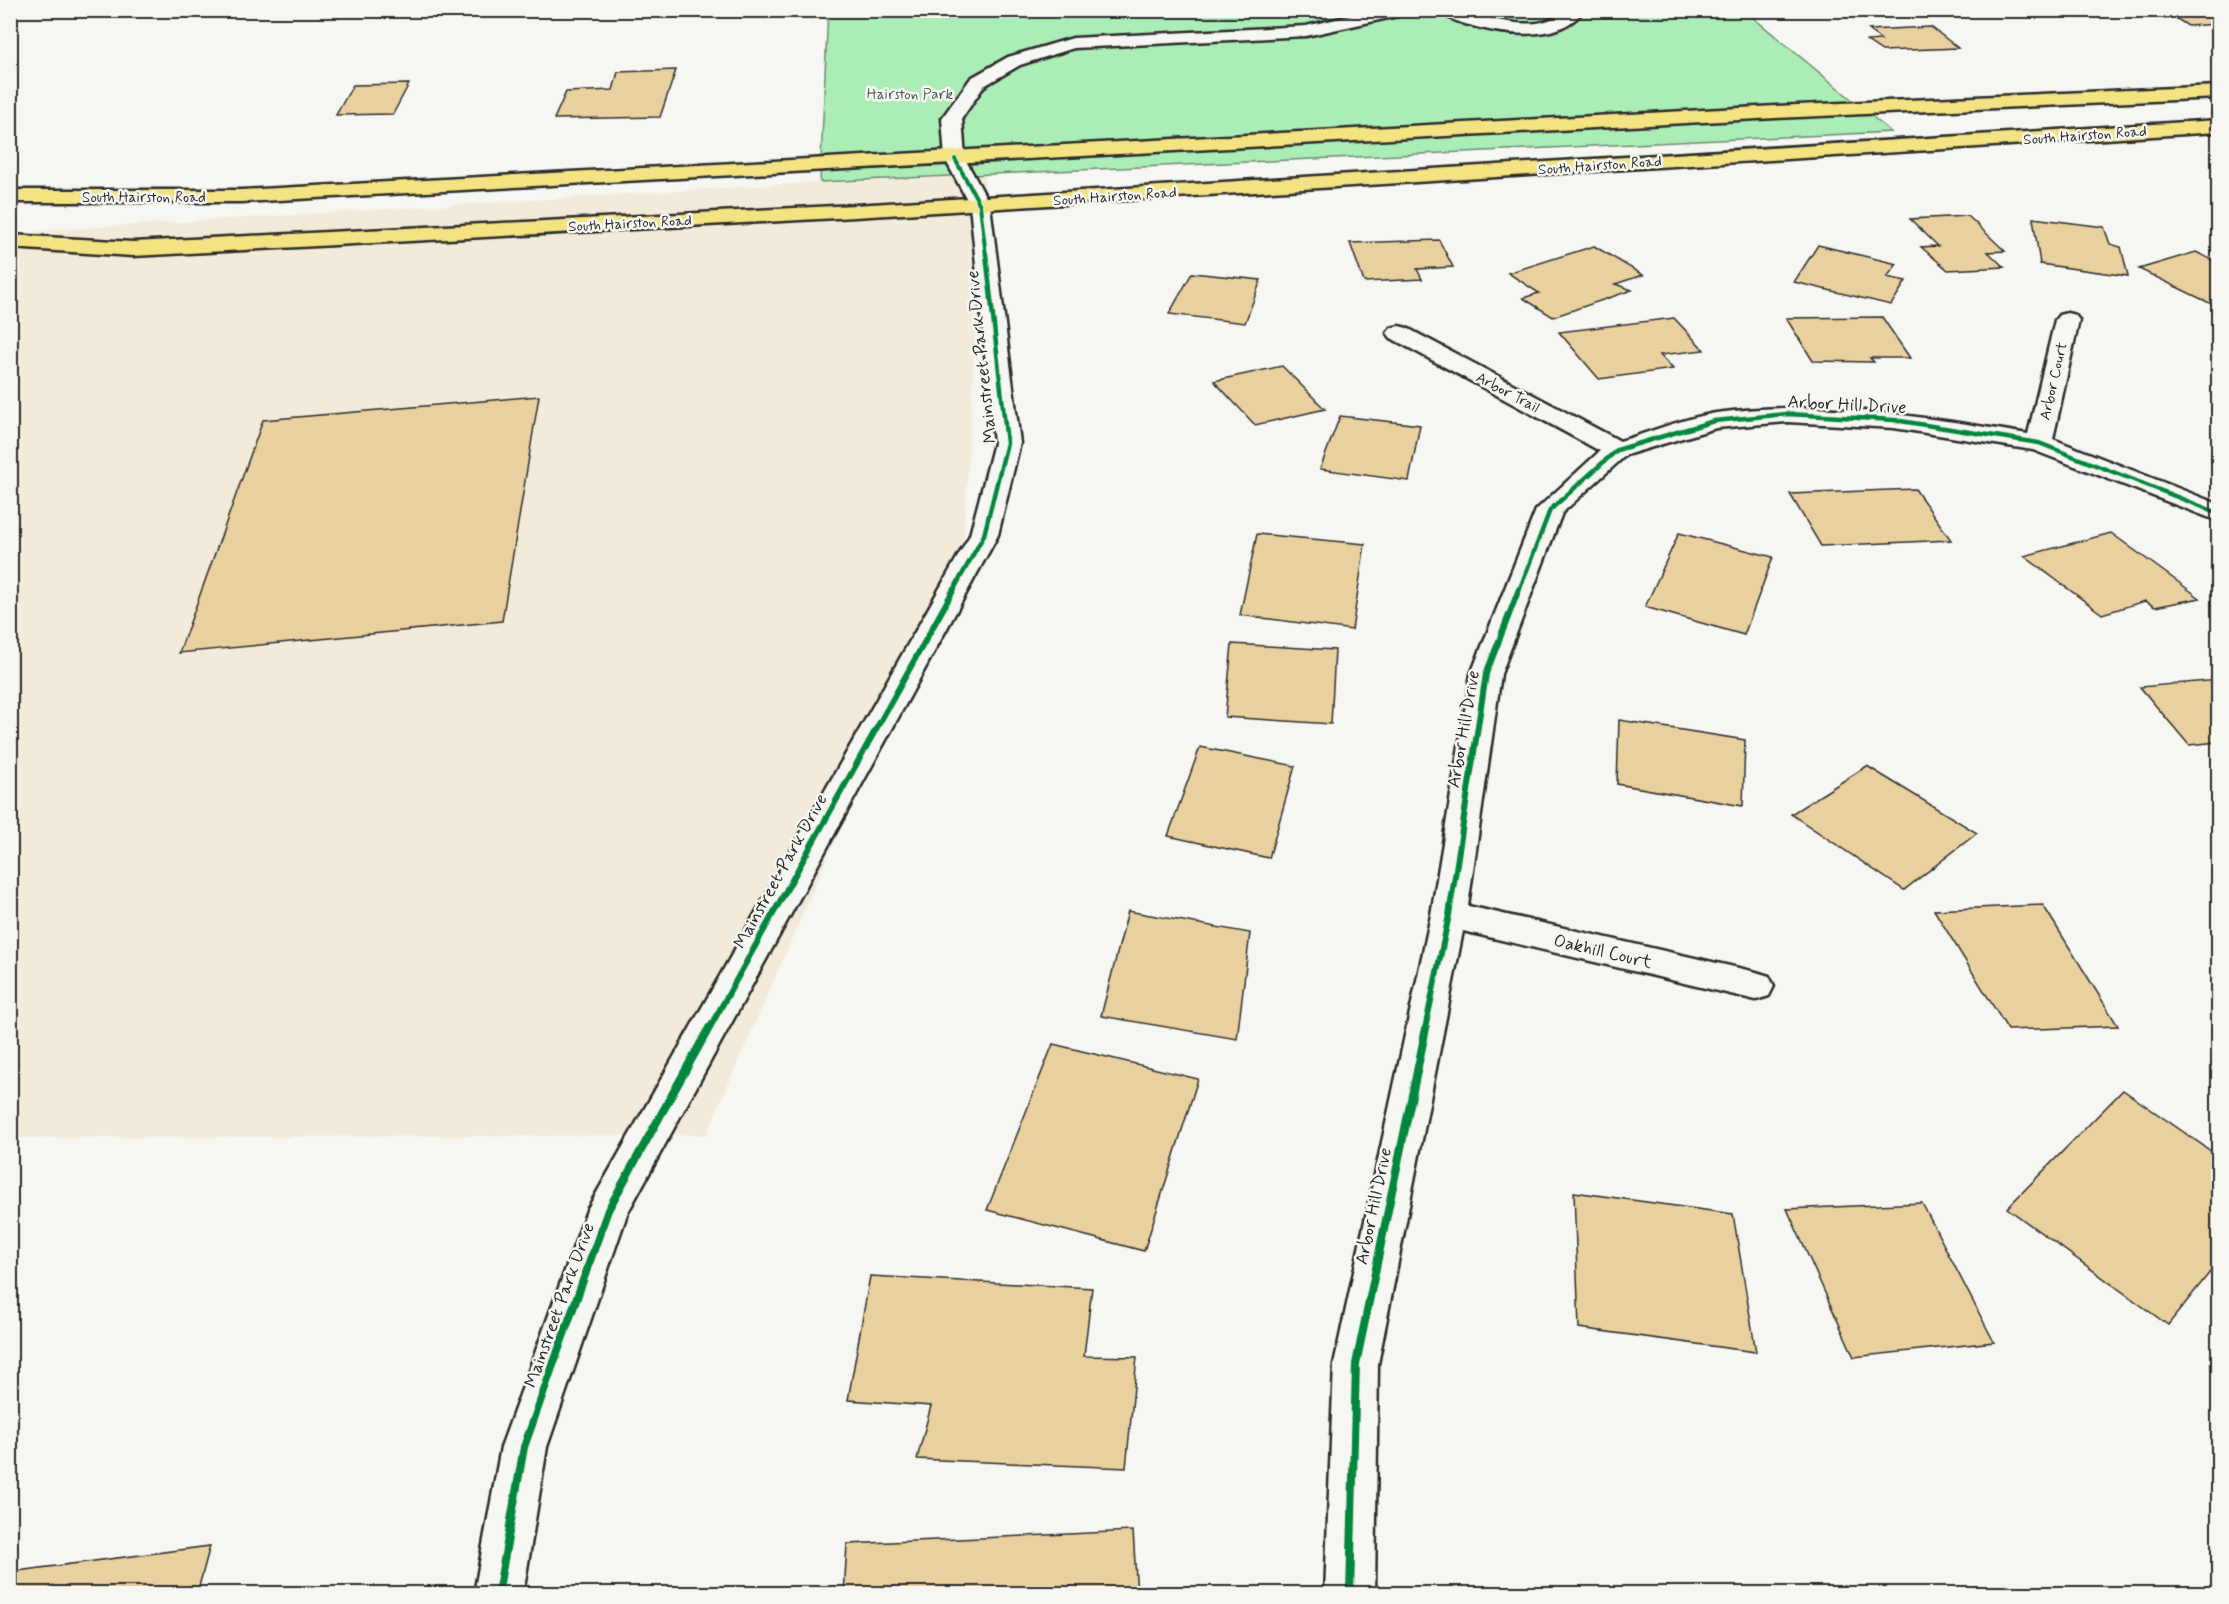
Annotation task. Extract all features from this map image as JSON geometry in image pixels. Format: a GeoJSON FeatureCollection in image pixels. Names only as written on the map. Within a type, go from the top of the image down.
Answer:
{"type":"FeatureCollection","features":[{"type":"Feature","properties":{"kind":"main road","name":"South Hairston Road"},"geometry":{"type":"LineString","coordinates":[[10,196],[242,196],[955,159],[1764,113],[2218,92]]}},
{"type":"Feature","properties":{"kind":"main road","name":"South Hairston Road"},"geometry":{"type":"LineString","coordinates":[[10,241],[133,249],[980,205],[2218,126]]}},
{"type":"Feature","properties":{"kind":"street"},"geometry":{"type":"LineString","coordinates":[[955,159],[952,118],[977,82],[1014,61],[1073,43],[1306,31],[1402,10]]}},
{"type":"Feature","properties":{"kind":"street"},"geometry":{"type":"LineString","coordinates":[[1446,10],[1471,21],[1510,27],[1549,25],[1563,21],[1576,10]]}},
{"type":"Feature","properties":{"kind":"street","name":"Mainstreet Park Drive"},"geometry":{"type":"LineString","coordinates":[[498,1593],[524,1447],[608,1210],[984,536],[1007,443],[980,205],[955,159]]}},
{"type":"Feature","properties":{"kind":"street","name":"Arbor Court"},"geometry":{"type":"LineString","coordinates":[[2039,443],[2067,320]]}},
{"type":"Feature","properties":{"kind":"street","name":"Arbor Trail"},"geometry":{"type":"LineString","coordinates":[[1399,333],[1617,450]]}},
{"type":"Feature","properties":{"kind":"street","name":"Arbor Hill Drive"},"geometry":{"type":"LineString","coordinates":[[1350,1593],[1356,1364],[1449,915],[1486,674],[1550,510],[1617,450],[1714,421],[1787,414],[1894,420],[2039,443],[2218,513]]}},
{"type":"Feature","properties":{"kind":"street","name":"Oakhill Court"},"geometry":{"type":"LineString","coordinates":[[1449,915],[1756,986]]}},
{"type":"Feature","properties":{"kind":"shaded area"},"geometry":{"type":"Polygon","coordinates":[[[985,174],[963,548],[706,1135],[11,1138],[10,259],[36,231],[820,182],[985,174]]]}},
{"type":"Feature","properties":{"kind":"green space","name":"Hairston Park"},"geometry":{"type":"Polygon","coordinates":[[[828,10],[1745,11],[1891,132],[820,182],[828,10]]]}},
{"type":"Feature","properties":{"kind":"building"},"geometry":{"type":"Polygon","coordinates":[[[2163,10],[2218,10],[2218,24],[2188,26],[2163,10]]]}},
{"type":"Feature","properties":{"kind":"building"},"geometry":{"type":"Polygon","coordinates":[[[1931,27],[1958,48],[1882,51],[1867,41],[1881,40],[1869,30],[1931,27]]]}},
{"type":"Feature","properties":{"kind":"building"},"geometry":{"type":"Polygon","coordinates":[[[676,70],[660,117],[554,119],[566,92],[613,90],[618,72],[676,70]]]}},
{"type":"Feature","properties":{"kind":"building"},"geometry":{"type":"Polygon","coordinates":[[[409,84],[393,114],[336,115],[353,85],[409,84]]]}},
{"type":"Feature","properties":{"kind":"building"},"geometry":{"type":"Polygon","coordinates":[[[1968,216],[2005,251],[1988,252],[2004,267],[1948,270],[1921,247],[1938,246],[1910,219],[1968,216]]]}},
{"type":"Feature","properties":{"kind":"building"},"geometry":{"type":"Polygon","coordinates":[[[2033,218],[2104,227],[2110,244],[2121,247],[2128,276],[2040,264],[2033,218]]]}},
{"type":"Feature","properties":{"kind":"building"},"geometry":{"type":"Polygon","coordinates":[[[1439,240],[1453,267],[1417,269],[1422,279],[1364,282],[1350,243],[1439,240]]]}},
{"type":"Feature","properties":{"kind":"building"},"geometry":{"type":"Polygon","coordinates":[[[1818,245],[1897,264],[1887,277],[1906,281],[1891,305],[1794,282],[1818,245]]]}},
{"type":"Feature","properties":{"kind":"building"},"geometry":{"type":"Polygon","coordinates":[[[1594,246],[1643,275],[1615,284],[1632,290],[1553,317],[1523,298],[1539,293],[1508,273],[1594,246]]]}},
{"type":"Feature","properties":{"kind":"building"},"geometry":{"type":"Polygon","coordinates":[[[2196,252],[2218,263],[2218,307],[2139,269],[2196,252]]]}},
{"type":"Feature","properties":{"kind":"building"},"geometry":{"type":"Polygon","coordinates":[[[1192,273],[1261,280],[1245,323],[1169,314],[1192,273]]]}},
{"type":"Feature","properties":{"kind":"building"},"geometry":{"type":"Polygon","coordinates":[[[1882,317],[1910,358],[1870,358],[1874,362],[1813,361],[1786,318],[1882,317]]]}},
{"type":"Feature","properties":{"kind":"building"},"geometry":{"type":"Polygon","coordinates":[[[1674,318],[1704,350],[1660,355],[1673,369],[1599,379],[1559,332],[1674,318]]]}},
{"type":"Feature","properties":{"kind":"building"},"geometry":{"type":"Polygon","coordinates":[[[1282,366],[1325,409],[1255,425],[1214,381],[1282,366]]]}},
{"type":"Feature","properties":{"kind":"building"},"geometry":{"type":"Polygon","coordinates":[[[539,396],[502,621],[179,653],[263,420],[539,396]]]}},
{"type":"Feature","properties":{"kind":"building"},"geometry":{"type":"Polygon","coordinates":[[[1340,416],[1420,425],[1409,481],[1320,469],[1340,416]]]}},
{"type":"Feature","properties":{"kind":"building"},"geometry":{"type":"Polygon","coordinates":[[[1915,489],[1951,540],[1821,546],[1790,494],[1915,489]]]}},
{"type":"Feature","properties":{"kind":"building"},"geometry":{"type":"Polygon","coordinates":[[[1679,533],[1773,557],[1744,635],[1645,607],[1679,533]]]}},
{"type":"Feature","properties":{"kind":"building"},"geometry":{"type":"Polygon","coordinates":[[[2111,533],[2200,598],[2155,607],[2145,601],[2102,614],[2024,556],[2111,533]]]}},
{"type":"Feature","properties":{"kind":"building"},"geometry":{"type":"Polygon","coordinates":[[[1257,534],[1365,544],[1352,630],[1240,615],[1257,534]]]}},
{"type":"Feature","properties":{"kind":"building"},"geometry":{"type":"Polygon","coordinates":[[[1232,644],[1335,650],[1331,724],[1225,717],[1232,644]]]}},
{"type":"Feature","properties":{"kind":"building"},"geometry":{"type":"Polygon","coordinates":[[[2218,680],[2218,742],[2189,745],[2140,687],[2218,680]]]}},
{"type":"Feature","properties":{"kind":"building"},"geometry":{"type":"Polygon","coordinates":[[[1619,720],[1745,740],[1743,806],[1617,784],[1619,720]]]}},
{"type":"Feature","properties":{"kind":"building"},"geometry":{"type":"Polygon","coordinates":[[[1200,747],[1295,766],[1269,858],[1168,836],[1200,747]]]}},
{"type":"Feature","properties":{"kind":"building"},"geometry":{"type":"Polygon","coordinates":[[[1867,766],[1977,833],[1904,890],[1791,814],[1867,766]]]}},
{"type":"Feature","properties":{"kind":"building"},"geometry":{"type":"Polygon","coordinates":[[[2043,905],[2118,1026],[2008,1030],[1934,910],[2043,905]]]}},
{"type":"Feature","properties":{"kind":"building"},"geometry":{"type":"Polygon","coordinates":[[[1128,911],[1250,933],[1237,1039],[1101,1016],[1128,911]]]}},
{"type":"Feature","properties":{"kind":"building"},"geometry":{"type":"Polygon","coordinates":[[[1053,1044],[1198,1079],[1144,1251],[987,1210],[1053,1044]]]}},
{"type":"Feature","properties":{"kind":"building"},"geometry":{"type":"Polygon","coordinates":[[[2123,1090],[2218,1156],[2218,1262],[2168,1325],[2007,1208],[2123,1090]]]}},
{"type":"Feature","properties":{"kind":"building"},"geometry":{"type":"Polygon","coordinates":[[[1574,1192],[1733,1214],[1756,1352],[1579,1328],[1574,1192]]]}},
{"type":"Feature","properties":{"kind":"building"},"geometry":{"type":"Polygon","coordinates":[[[1922,1203],[1994,1342],[1854,1357],[1787,1209],[1922,1203]]]}},
{"type":"Feature","properties":{"kind":"building"},"geometry":{"type":"Polygon","coordinates":[[[870,1276],[1092,1288],[1084,1356],[1137,1357],[1126,1468],[917,1459],[931,1406],[848,1400],[870,1276]]]}},
{"type":"Feature","properties":{"kind":"building"},"geometry":{"type":"Polygon","coordinates":[[[1133,1531],[1137,1594],[844,1594],[847,1544],[1133,1531]]]}},
{"type":"Feature","properties":{"kind":"building"},"geometry":{"type":"Polygon","coordinates":[[[210,1546],[197,1594],[10,1594],[10,1572],[210,1546]]]}},
{"type":"Feature","properties":{"kind":"cycle path"},"geometry":{"type":"LineString","coordinates":[[498,1594],[524,1447],[608,1210],[984,535],[1007,443],[980,205],[955,159]]}},
{"type":"Feature","properties":{"kind":"cycle path"},"geometry":{"type":"LineString","coordinates":[[1350,1594],[1356,1364],[1449,915],[1486,674],[1550,510],[1617,450],[1714,421],[1787,414],[1894,420],[2039,443],[2218,513]]}}]}
